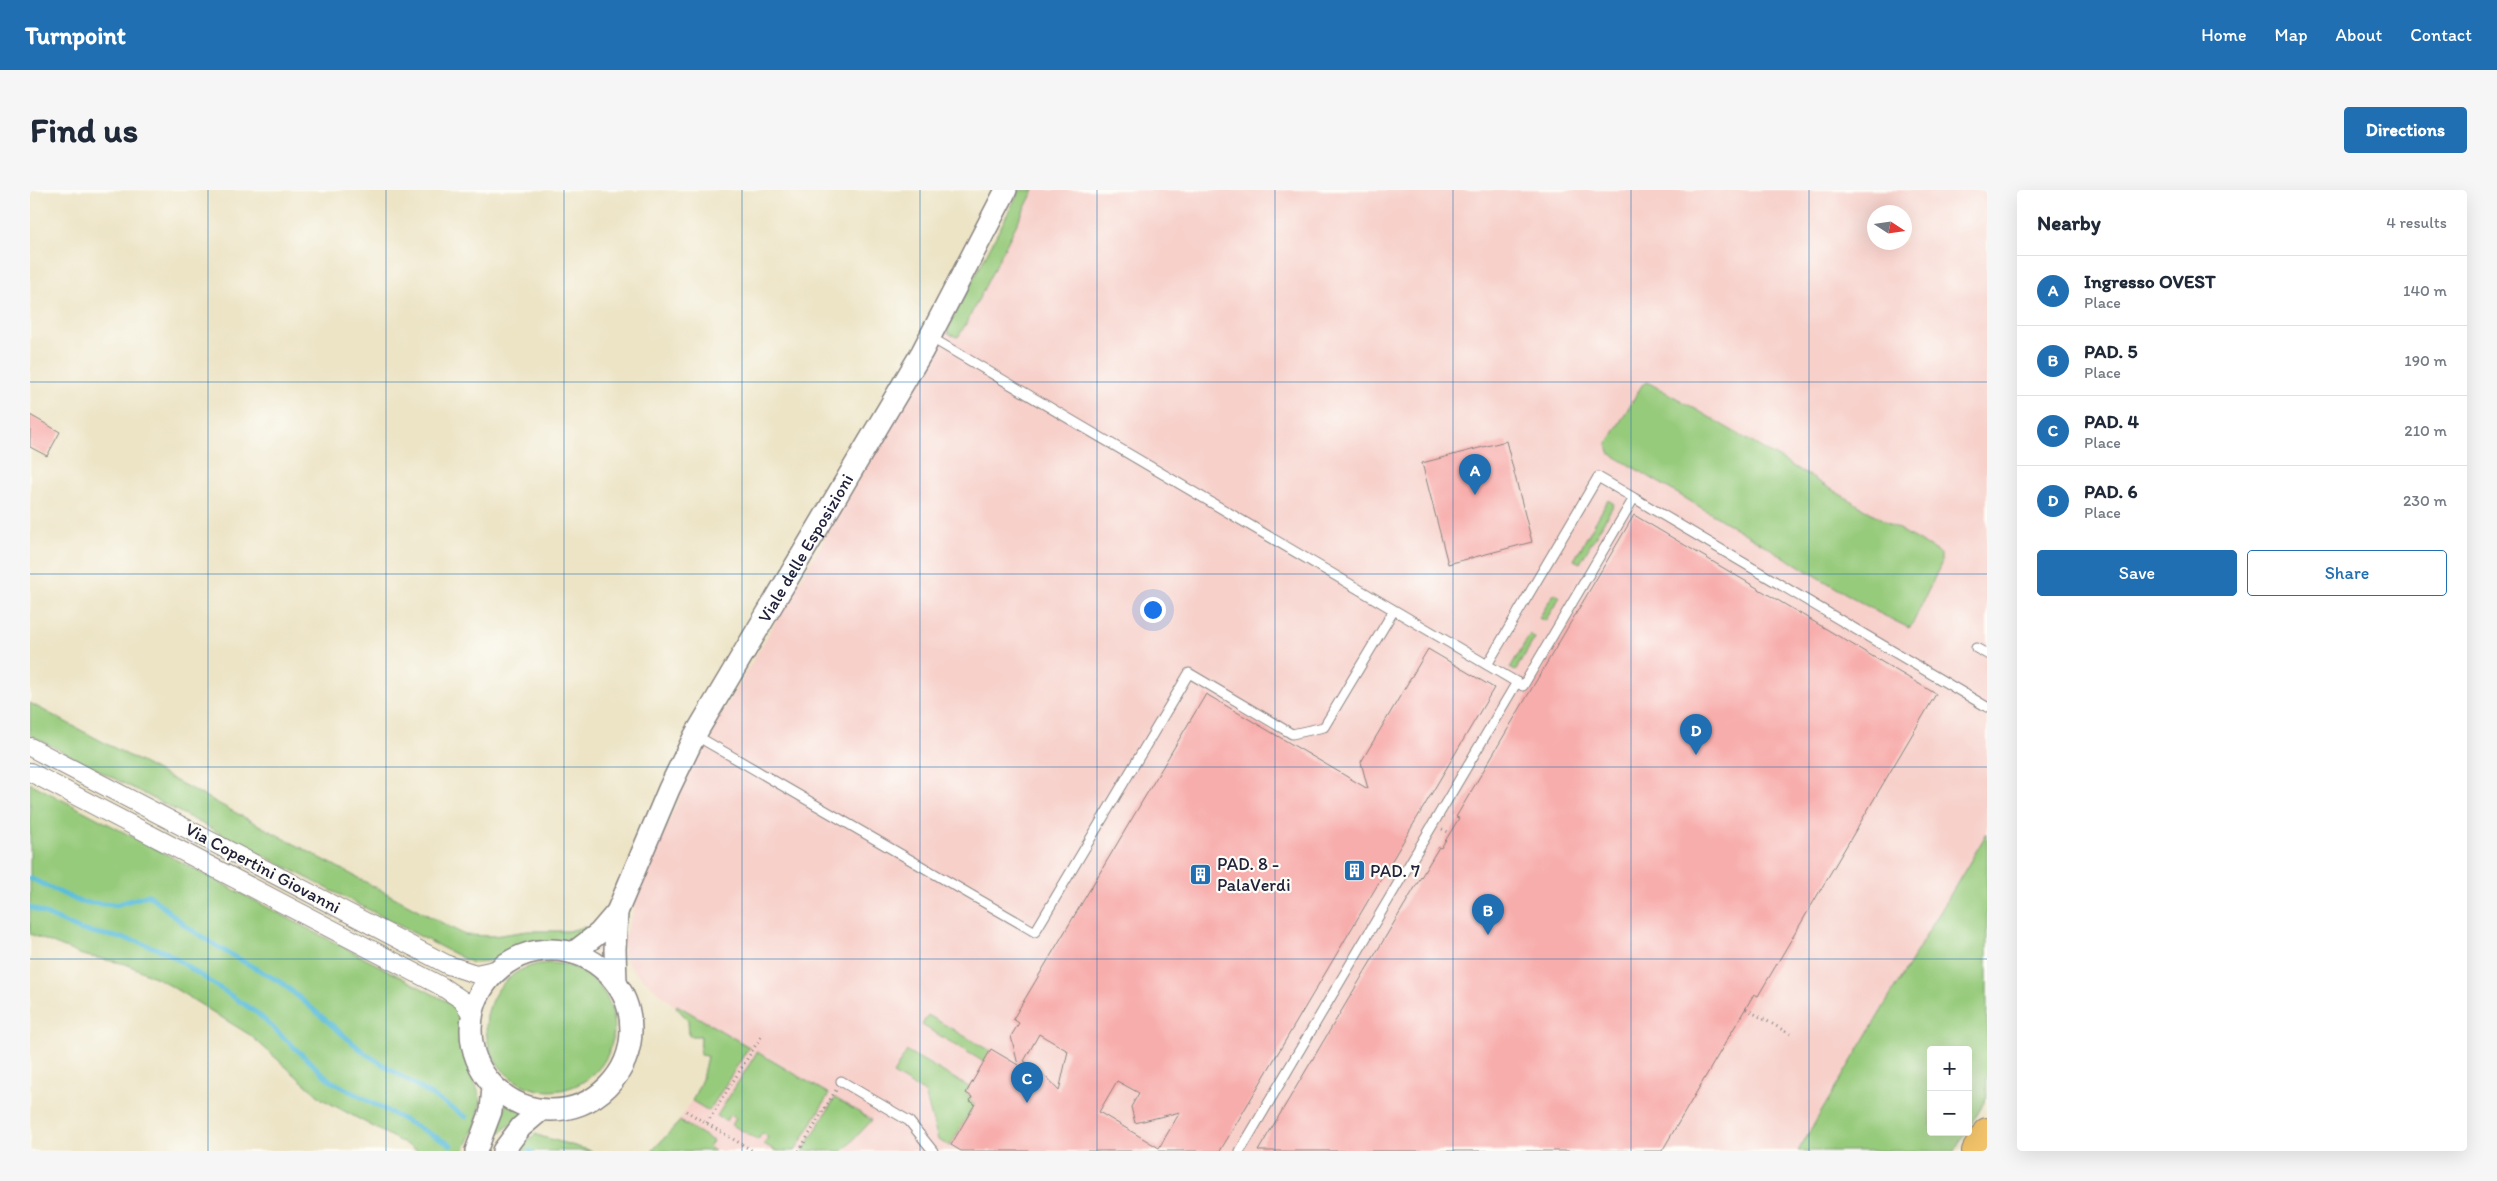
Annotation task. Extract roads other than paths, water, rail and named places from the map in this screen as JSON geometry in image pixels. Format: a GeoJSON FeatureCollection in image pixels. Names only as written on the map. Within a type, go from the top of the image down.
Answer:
{"type":"FeatureCollection","features":[{"type":"Feature","properties":{"kind":"highway"},"geometry":{"type":"LineString","coordinates":[[1976,1151],[1987,1132]]}},
{"type":"Feature","properties":{"kind":"street","name":"Viale delle Esposizioni"},"geometry":{"type":"LineString","coordinates":[[574,953],[599,933],[617,912],[669,789],[696,735],[930,337],[1006,190]]}},
{"type":"Feature","properties":{"kind":"street","name":"Via Copertini Giovanni"},"geometry":{"type":"LineString","coordinates":[[30,747],[448,965],[476,974],[499,969]]}},
{"type":"Feature","properties":{"kind":"street","name":"Via Copertini Giovanni"},"geometry":{"type":"LineString","coordinates":[[30,772],[441,986],[462,1000],[472,1015]]}},
{"type":"Feature","properties":{"kind":"street","name":"Viale delle Esposizioni"},"geometry":{"type":"LineString","coordinates":[[616,982],[617,912]]}},
{"type":"Feature","properties":{"kind":"street","name":"Viale delle Esposizioni"},"geometry":{"type":"LineString","coordinates":[[549,950],[574,953],[591,960],[605,970],[616,982],[626,1002],[631,1024],[630,1046],[622,1068],[604,1091],[579,1106],[560,1110],[541,1110],[519,1104],[493,1086],[480,1067],[472,1045],[472,1015],[482,989],[499,969],[522,955],[549,950]]}},
{"type":"Feature","properties":{"kind":"street"},"geometry":{"type":"LineString","coordinates":[[476,1151],[491,1111],[493,1086]]}},
{"type":"Feature","properties":{"kind":"street"},"geometry":{"type":"LineString","coordinates":[[503,1151],[521,1127],[541,1110]]}},
{"type":"Feature","properties":{"kind":"lane"},"geometry":{"type":"LineString","coordinates":[[930,337],[1523,686],[1634,498]]}},
{"type":"Feature","properties":{"kind":"lane"},"geometry":{"type":"LineString","coordinates":[[1487,665],[1598,477],[1987,707]]}},
{"type":"Feature","properties":{"kind":"lane"},"geometry":{"type":"LineString","coordinates":[[696,735],[1035,932],[1189,673],[1292,734],[1324,727],[1394,610]]}},
{"type":"Feature","properties":{"kind":"lane"},"geometry":{"type":"LineString","coordinates":[[1976,648],[1987,654]]}},
{"type":"Feature","properties":{"kind":"lane"},"geometry":{"type":"LineString","coordinates":[[1241,1150],[1517,682]]}},
{"type":"Feature","properties":{"kind":"lane"},"geometry":{"type":"LineString","coordinates":[[841,1081],[909,1121],[933,1151]]}},
{"type":"Feature","properties":{"kind":"waterway"},"geometry":{"type":"LineString","coordinates":[[30,878],[80,902],[115,905],[149,895],[187,927],[223,950],[282,983],[366,1054],[466,1117]]}},
{"type":"Feature","properties":{"kind":"waterway"},"geometry":{"type":"LineString","coordinates":[[30,907],[81,930],[136,941],[166,952],[257,1013],[331,1081],[451,1145]]}},
{"type":"Feature","properties":{"kind":"place","name":"Ingresso OVEST"},"geometry":{"type":"Point","coordinates":[1475,495]}},
{"type":"Feature","properties":{"kind":"place","name":"PAD. 6"},"geometry":{"type":"Point","coordinates":[1696,755]}},
{"type":"Feature","properties":{"kind":"place","name":"PAD. 7"},"geometry":{"type":"Point","coordinates":[1354,871]}},
{"type":"Feature","properties":{"kind":"place","name":"PAD. 8 - PalaVerdi"},"geometry":{"type":"Point","coordinates":[1201,874]}},
{"type":"Feature","properties":{"kind":"place","name":"PAD. 5"},"geometry":{"type":"Point","coordinates":[1488,935]}},
{"type":"Feature","properties":{"kind":"place","name":"PAD. 4"},"geometry":{"type":"Point","coordinates":[1027,1103]}}]}
